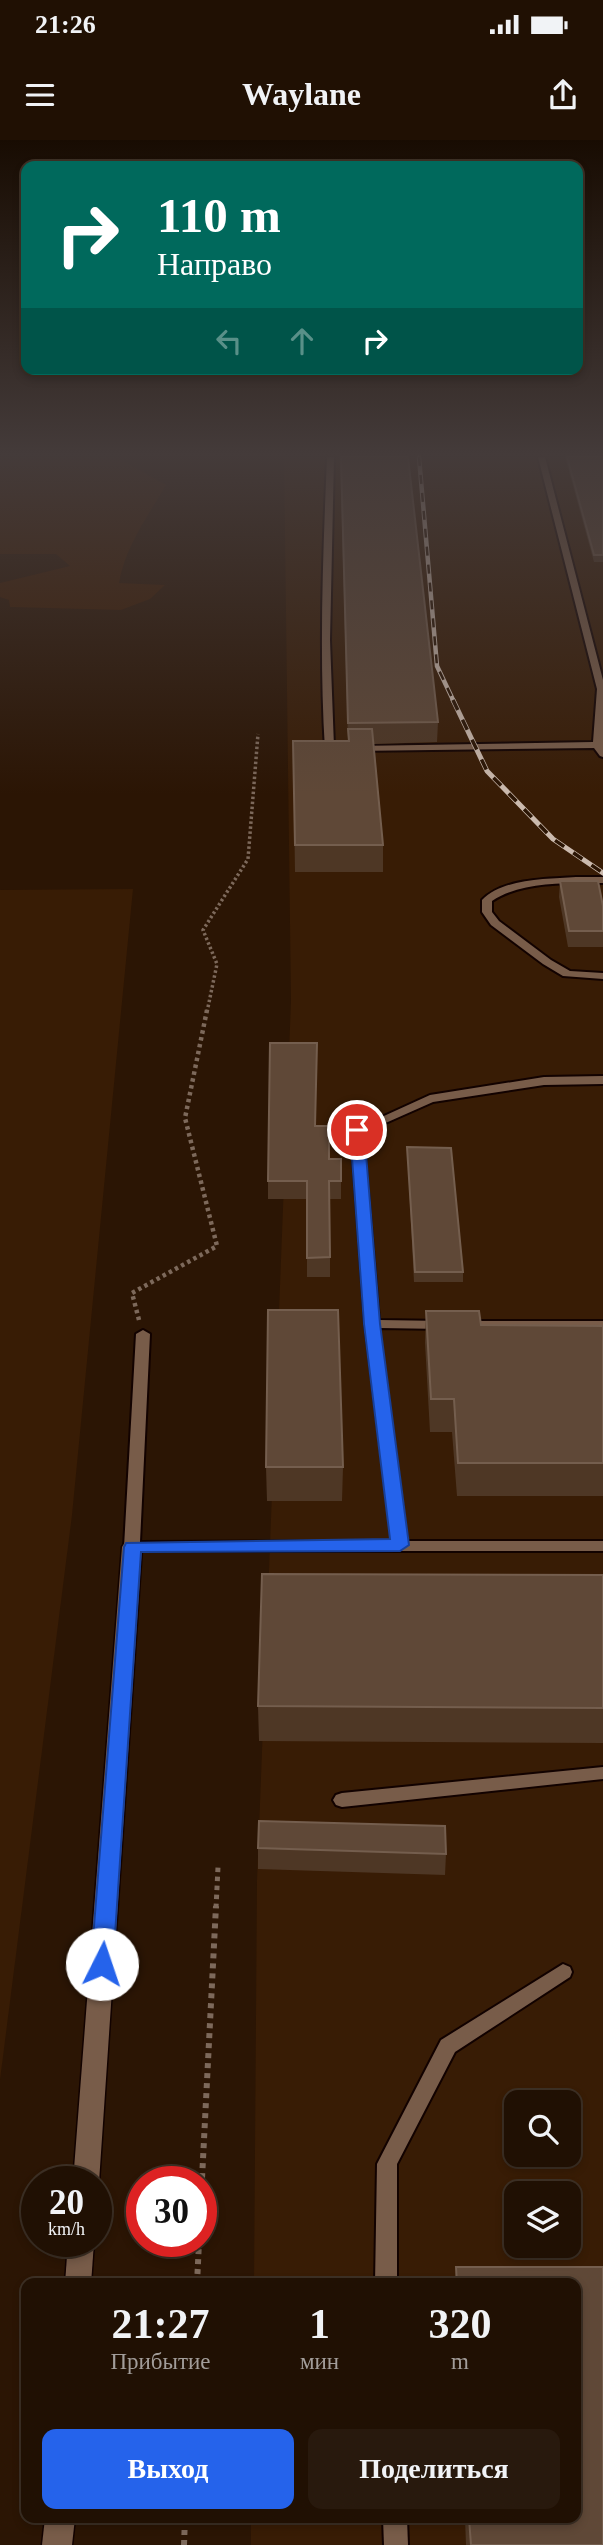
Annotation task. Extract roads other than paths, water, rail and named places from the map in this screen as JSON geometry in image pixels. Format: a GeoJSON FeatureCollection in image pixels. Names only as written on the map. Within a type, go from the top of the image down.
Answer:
{"type":"FeatureCollection","features":[{"type":"Feature","properties":{"kind":"street"},"geometry":{"type":"LineString","coordinates":[[87,2166],[132,1547]]}},
{"type":"Feature","properties":{"kind":"street"},"geometry":{"type":"LineString","coordinates":[[78,2278],[80,2257]]}},
{"type":"Feature","properties":{"kind":"street"},"geometry":{"type":"LineString","coordinates":[[57,2545],[59,2523]]}},
{"type":"Feature","properties":{"kind":"lane"},"geometry":{"type":"LineString","coordinates":[[327,569],[330,750],[597,745]]}},
{"type":"Feature","properties":{"kind":"lane"},"geometry":{"type":"LineString","coordinates":[[570,569],[601,689],[597,745],[603,754]]}},
{"type":"Feature","properties":{"kind":"lane"},"geometry":{"type":"LineString","coordinates":[[603,880],[547,882],[504,890],[487,900],[487,912],[495,923],[547,962],[568,974],[603,975]]}},
{"type":"Feature","properties":{"kind":"lane"},"geometry":{"type":"LineString","coordinates":[[400,1545],[372,1324],[357,1130],[430,1099],[544,1081],[603,1080]]}},
{"type":"Feature","properties":{"kind":"lane"},"geometry":{"type":"LineString","coordinates":[[372,1324],[603,1325]]}},
{"type":"Feature","properties":{"kind":"lane"},"geometry":{"type":"LineString","coordinates":[[143,1334],[132,1547],[603,1546]]}},
{"type":"Feature","properties":{"kind":"lane"},"geometry":{"type":"LineString","coordinates":[[342,1800],[603,1773]]}},
{"type":"Feature","properties":{"kind":"lane"},"geometry":{"type":"LineString","coordinates":[[386,2278],[387,2164],[448,2046],[562,1972]]}},
{"type":"Feature","properties":{"kind":"lane"},"geometry":{"type":"LineString","coordinates":[[395,2523],[396,2545]]}},
{"type":"Feature","properties":{"kind":"railway"},"geometry":{"type":"LineString","coordinates":[[429,569],[437,666],[454,702]]}},
{"type":"Feature","properties":{"kind":"railway"},"geometry":{"type":"LineString","coordinates":[[453,700],[487,771],[553,839],[603,873]]}}]}
